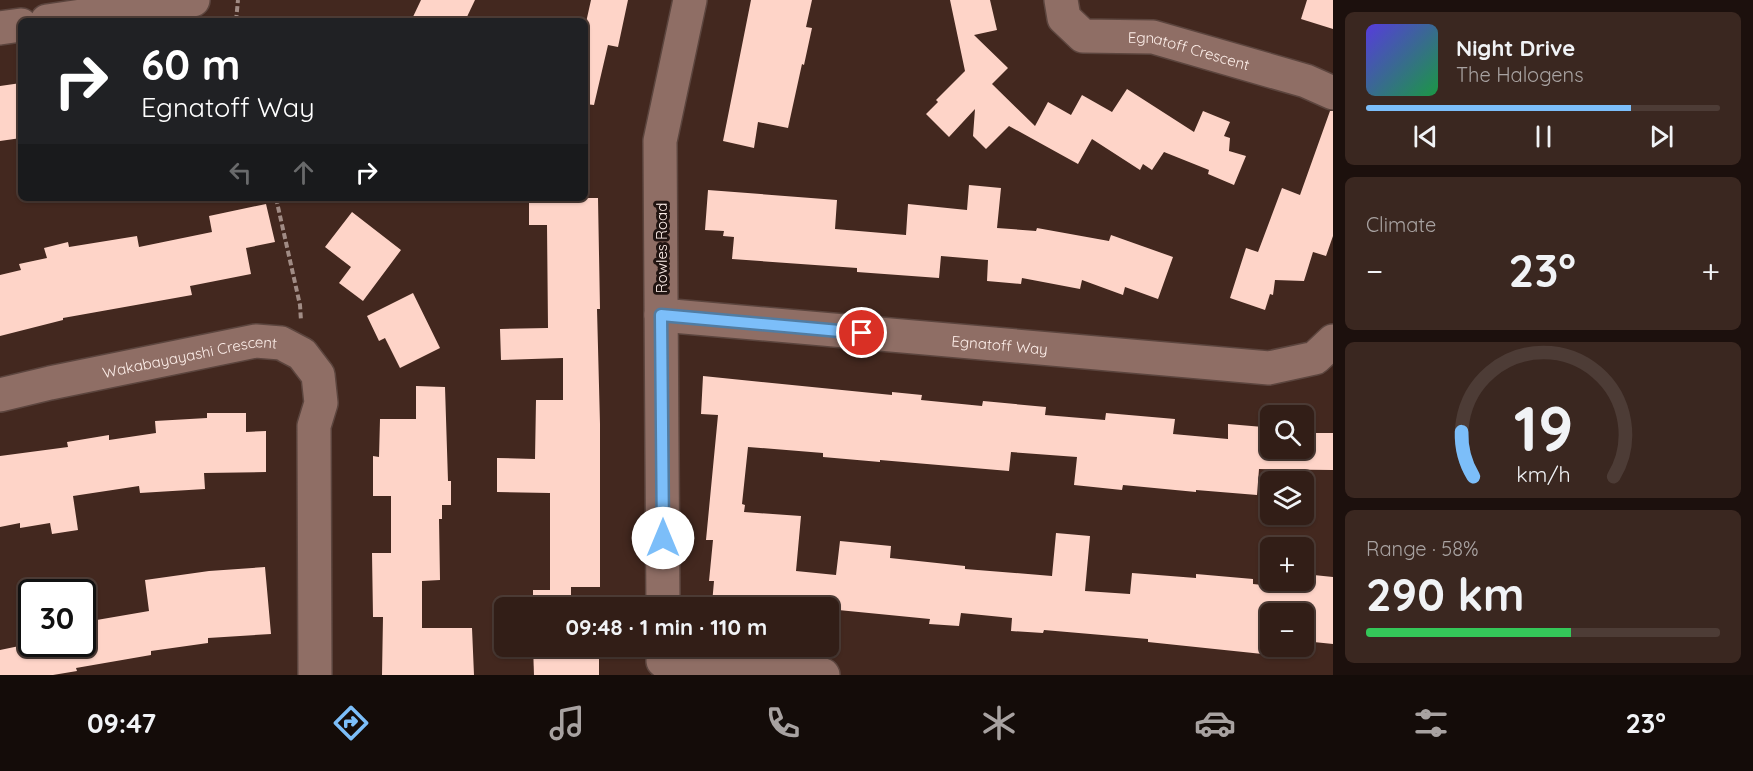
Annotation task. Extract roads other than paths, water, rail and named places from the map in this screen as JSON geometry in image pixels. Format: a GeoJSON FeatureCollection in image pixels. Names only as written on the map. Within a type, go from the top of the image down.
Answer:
{"type":"FeatureCollection","features":[{"type":"Feature","properties":{"kind":"street"},"geometry":{"type":"LineString","coordinates":[[68,18],[193,0]]}},
{"type":"Feature","properties":{"kind":"street","name":"Rowles Road"},"geometry":{"type":"LineString","coordinates":[[663,597],[660,141],[690,0]]}},
{"type":"Feature","properties":{"kind":"street","name":"Egnatoff Crescent"},"geometry":{"type":"LineString","coordinates":[[1061,0],[1064,18],[1083,36],[1153,37],[1306,81],[1333,93]]}},
{"type":"Feature","properties":{"kind":"street"},"geometry":{"type":"LineString","coordinates":[[0,28],[18,25]]}},
{"type":"Feature","properties":{"kind":"street","name":"Egnatoff Way"},"geometry":{"type":"LineString","coordinates":[[661,315],[1269,368],[1315,358],[1333,341]]}},
{"type":"Feature","properties":{"kind":"street","name":"Wakabayayashi Crescent"},"geometry":{"type":"LineString","coordinates":[[0,395],[256,341],[281,343],[302,354],[318,375],[321,403],[314,426],[315,675]]}},
{"type":"Feature","properties":{"kind":"street"},"geometry":{"type":"LineString","coordinates":[[663,661],[823,675]]}}]}
